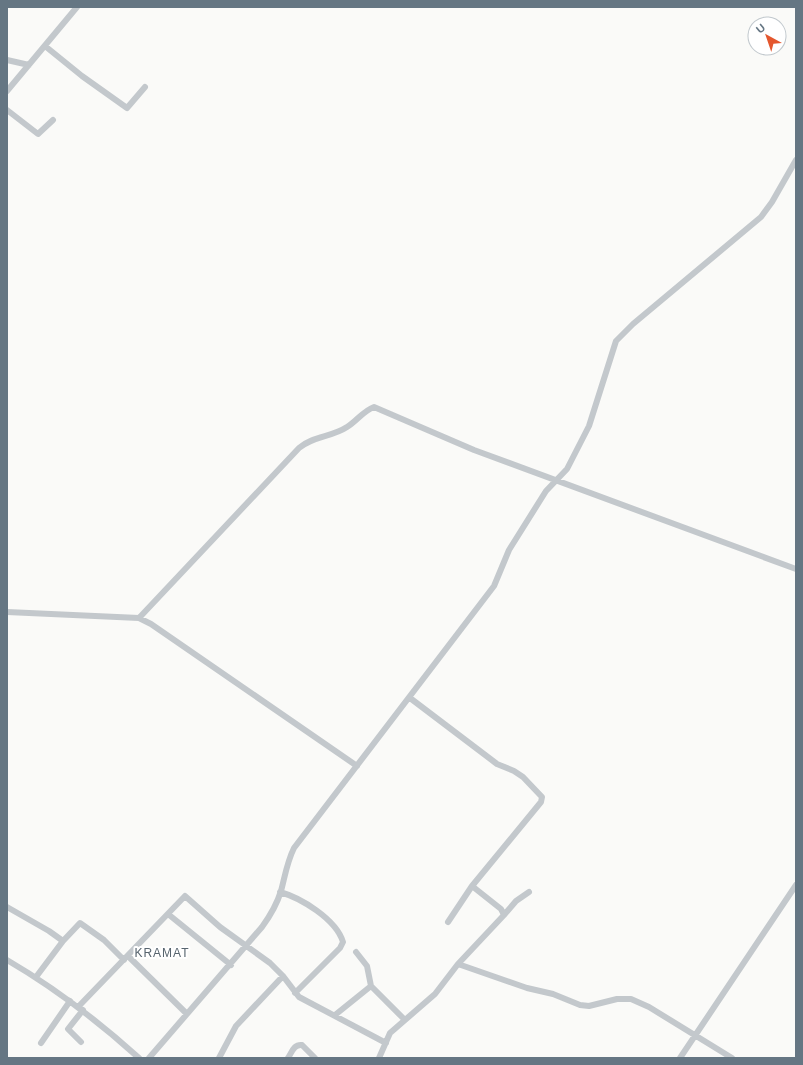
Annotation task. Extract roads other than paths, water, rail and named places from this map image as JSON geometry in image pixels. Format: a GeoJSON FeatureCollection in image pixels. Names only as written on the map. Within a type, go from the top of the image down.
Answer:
{"type":"FeatureCollection","features":[{"type":"Feature","properties":{"kind":"street"},"geometry":{"type":"LineString","coordinates":[[7,91],[77,7]]}},
{"type":"Feature","properties":{"kind":"street"},"geometry":{"type":"LineString","coordinates":[[45,46],[126,108],[145,87]]}},
{"type":"Feature","properties":{"kind":"street"},"geometry":{"type":"LineString","coordinates":[[7,60],[29,64]]}},
{"type":"Feature","properties":{"kind":"street"},"geometry":{"type":"LineString","coordinates":[[7,110],[38,134],[52,120]]}},
{"type":"Feature","properties":{"kind":"street"},"geometry":{"type":"LineString","coordinates":[[149,1058],[247,947],[272,914],[280,892],[288,858],[294,848],[494,586],[509,550],[546,491],[563,474],[589,426],[616,341],[634,324],[761,217],[772,202],[796,160]]}},
{"type":"Feature","properties":{"kind":"street"},"geometry":{"type":"LineString","coordinates":[[140,618],[299,448],[317,437],[342,430],[368,409],[374,407],[474,450],[796,569]]}},
{"type":"Feature","properties":{"kind":"street"},"geometry":{"type":"LineString","coordinates":[[7,612],[140,618],[151,624],[357,766]]}},
{"type":"Feature","properties":{"kind":"street"},"geometry":{"type":"LineString","coordinates":[[410,698],[497,764],[514,771],[523,777],[542,797],[541,802],[472,886],[448,922]]}},
{"type":"Feature","properties":{"kind":"street"},"geometry":{"type":"LineString","coordinates":[[680,1058],[796,885]]}},
{"type":"Feature","properties":{"kind":"street"},"geometry":{"type":"LineString","coordinates":[[472,886],[501,910],[504,915]]}},
{"type":"Feature","properties":{"kind":"street"},"geometry":{"type":"LineString","coordinates":[[280,892],[300,899],[324,916],[343,942],[340,948],[296,993]]}},
{"type":"Feature","properties":{"kind":"street"},"geometry":{"type":"LineString","coordinates":[[380,1058],[390,1033],[436,994],[458,964],[516,901],[529,892]]}},
{"type":"Feature","properties":{"kind":"street"},"geometry":{"type":"LineString","coordinates":[[80,1042],[68,1029],[81,1008],[185,896],[205,914],[273,966],[296,993],[308,1002],[386,1043]]}},
{"type":"Feature","properties":{"kind":"street"},"geometry":{"type":"LineString","coordinates":[[7,907],[49,931],[63,941]]}},
{"type":"Feature","properties":{"kind":"street"},"geometry":{"type":"LineString","coordinates":[[168,914],[231,964]]}},
{"type":"Feature","properties":{"kind":"street"},"geometry":{"type":"LineString","coordinates":[[36,977],[63,941],[77,925],[82,924],[126,958],[187,1014]]}},
{"type":"Feature","properties":{"kind":"street"},"geometry":{"type":"LineString","coordinates":[[356,952],[364,960],[367,966],[371,986],[405,1020]]}},
{"type":"Feature","properties":{"kind":"street"},"geometry":{"type":"LineString","coordinates":[[7,960],[36,977],[81,1008],[139,1058]]}},
{"type":"Feature","properties":{"kind":"street"},"geometry":{"type":"LineString","coordinates":[[458,964],[527,988],[553,994],[580,1005],[589,1006],[617,999],[631,999],[649,1007],[727,1057]]}},
{"type":"Feature","properties":{"kind":"street"},"geometry":{"type":"LineString","coordinates":[[219,1058],[236,1026],[282,976]]}},
{"type":"Feature","properties":{"kind":"street"},"geometry":{"type":"LineString","coordinates":[[335,1015],[371,986]]}},
{"type":"Feature","properties":{"kind":"street"},"geometry":{"type":"LineString","coordinates":[[41,1043],[70,1001]]}},
{"type":"Feature","properties":{"kind":"street"},"geometry":{"type":"LineString","coordinates":[[288,1058],[295,1047],[299,1045],[302,1045],[315,1058]]}},
{"type":"Feature","properties":{"kind":"district","name":"KRAMAT"},"geometry":{"type":"Point","coordinates":[162,953]}}]}
